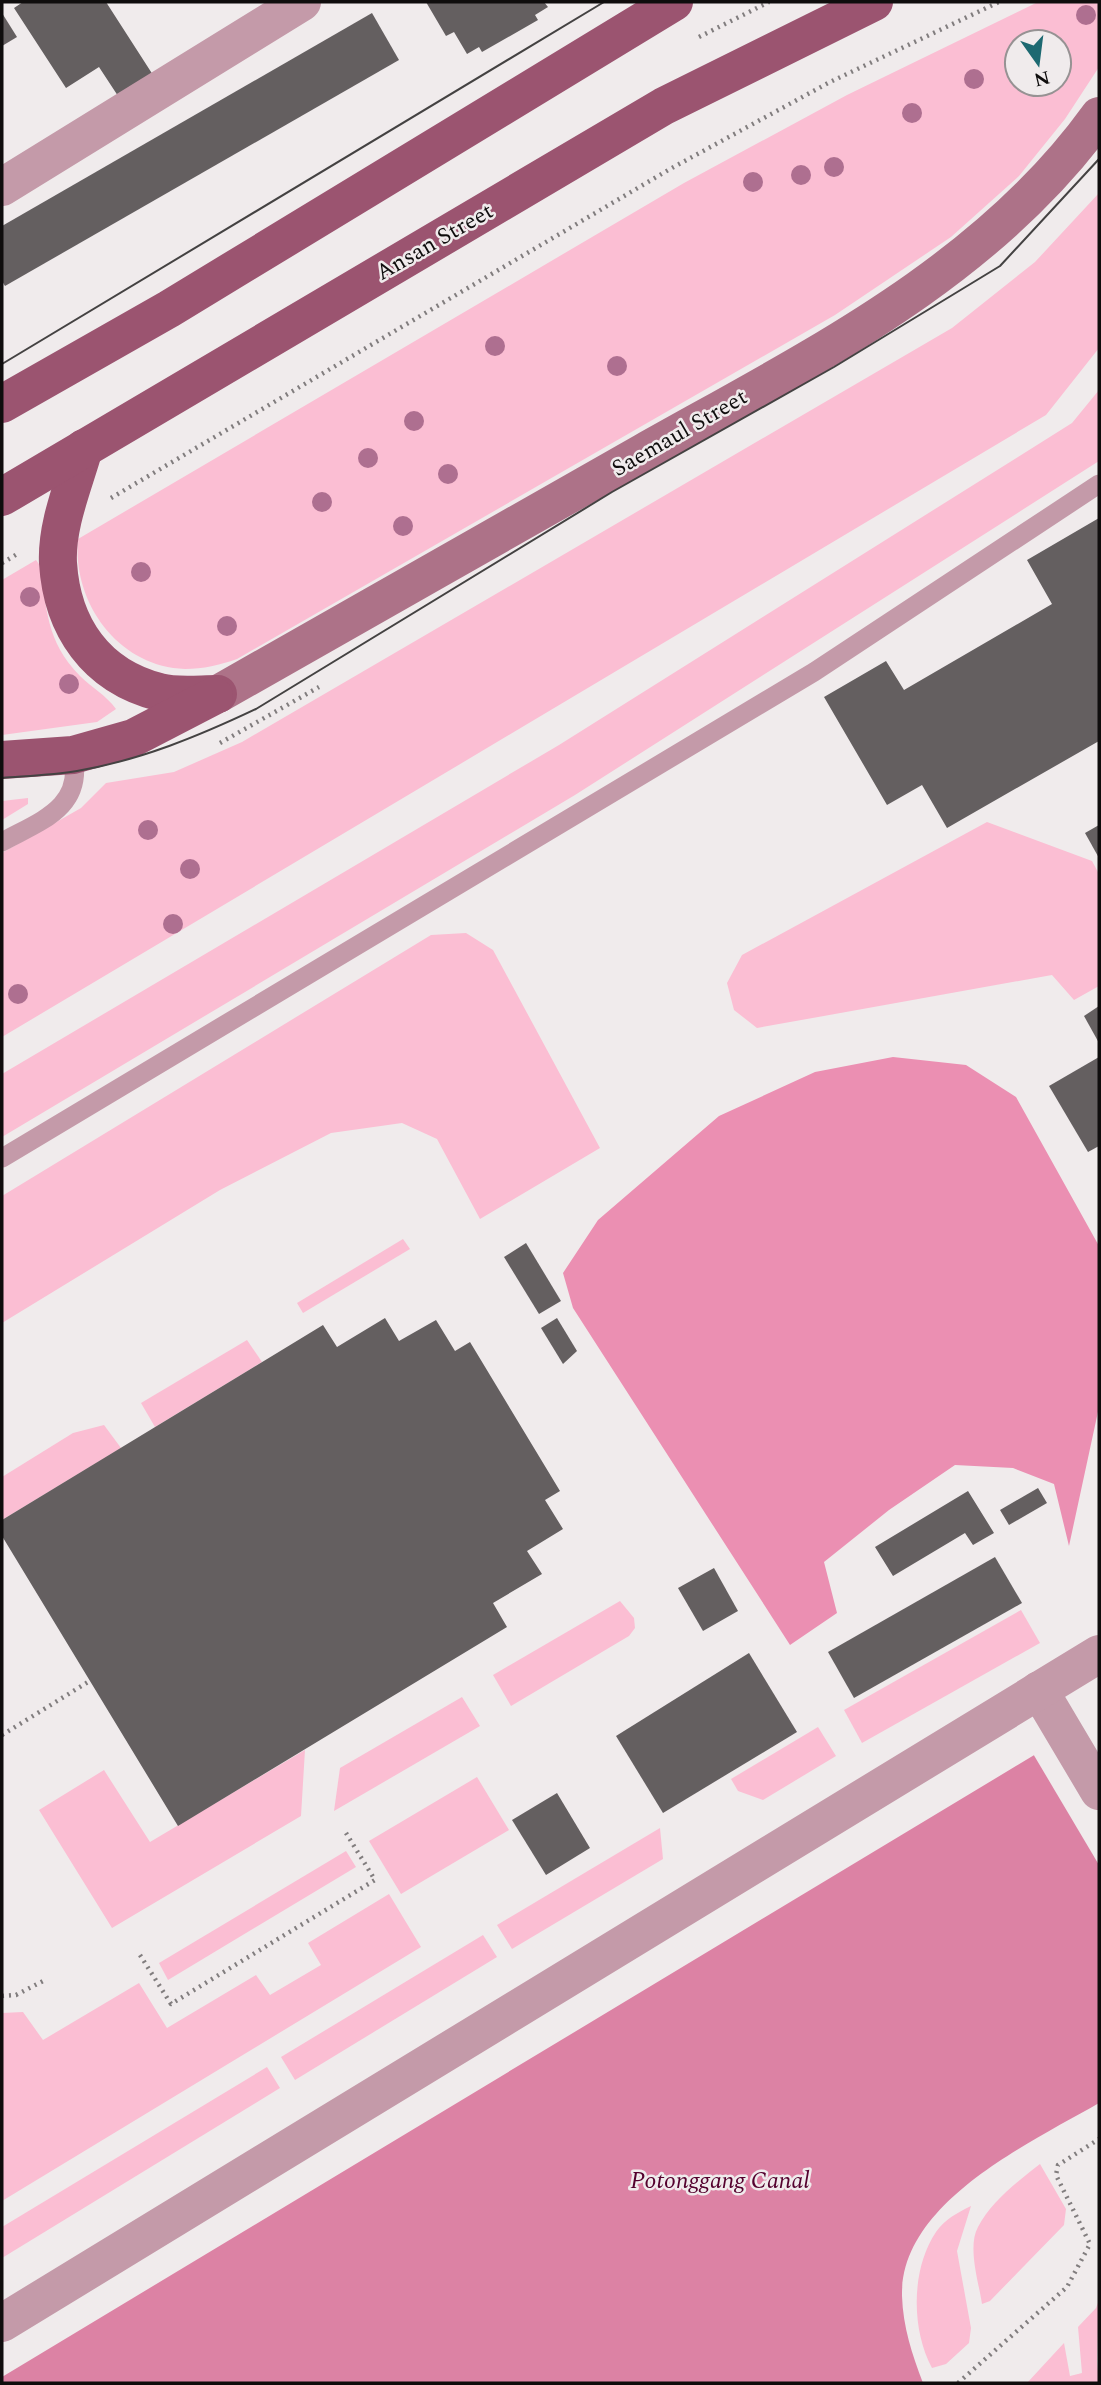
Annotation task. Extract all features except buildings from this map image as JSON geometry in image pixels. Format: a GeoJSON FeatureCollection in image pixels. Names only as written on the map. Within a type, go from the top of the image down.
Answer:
{"type":"FeatureCollection","features":[{"type":"Feature","properties":{"kind":"main road"},"geometry":{"type":"LineString","coordinates":[[2,404],[169,309],[674,2]]}},
{"type":"Feature","properties":{"kind":"main road","name":"Ansan Street"},"geometry":{"type":"LineString","coordinates":[[2,497],[664,106],[874,2]]}},
{"type":"Feature","properties":{"kind":"main road","name":"Saemaul Street"},"geometry":{"type":"LineString","coordinates":[[218,694],[844,339],[958,263],[1034,194],[1099,116]]}},
{"type":"Feature","properties":{"kind":"main road"},"geometry":{"type":"LineString","coordinates":[[84,448],[62,527],[58,562],[68,608],[83,644],[115,676],[127,681],[161,693],[218,694]]}},
{"type":"Feature","properties":{"kind":"main road"},"geometry":{"type":"LineString","coordinates":[[2,760],[73,755],[133,738],[218,694]]}},
{"type":"Feature","properties":{"kind":"street"},"geometry":{"type":"LineString","coordinates":[[2,187],[302,2]]}},
{"type":"Feature","properties":{"kind":"street"},"geometry":{"type":"LineString","coordinates":[[2,2323],[1099,1654]]}},
{"type":"Feature","properties":{"kind":"street"},"geometry":{"type":"LineString","coordinates":[[1039,1690],[1099,1791]]}},
{"type":"Feature","properties":{"kind":"lane"},"geometry":{"type":"LineString","coordinates":[[2,1158],[814,672],[1099,484]]}},
{"type":"Feature","properties":{"kind":"lane"},"geometry":{"type":"LineString","coordinates":[[2,842],[55,813],[70,795],[77,771],[73,755]]}},
{"type":"Feature","properties":{"kind":"path"},"geometry":{"type":"LineString","coordinates":[[2,563],[670,169],[830,82],[999,2]]}},
{"type":"Feature","properties":{"kind":"path"},"geometry":{"type":"LineString","coordinates":[[2,1735],[88,1682]]}},
{"type":"Feature","properties":{"kind":"path"},"geometry":{"type":"LineString","coordinates":[[140,1955],[171,2004],[375,1880],[346,1833]]}},
{"type":"Feature","properties":{"kind":"path"},"geometry":{"type":"LineString","coordinates":[[2,1996],[16,1995],[45,1980]]}},
{"type":"Feature","properties":{"kind":"path"},"geometry":{"type":"LineString","coordinates":[[1099,2139],[1058,2165],[1056,2175],[1090,2244],[1099,2247]]}},
{"type":"Feature","properties":{"kind":"path"},"geometry":{"type":"LineString","coordinates":[[958,2383],[994,2348],[1067,2287],[1090,2244]]}},
{"type":"Feature","properties":{"kind":"shaded area"},"geometry":{"type":"Polygon","coordinates":[[[1038,2],[1099,2],[1099,67],[1065,119],[1019,176],[951,237],[835,315],[237,659],[198,668],[161,665],[139,657],[120,644],[104,627],[83,586],[78,563],[78,539],[684,183],[847,95],[1038,2]]]}},
{"type":"Feature","properties":{"kind":"shaded area"},"geometry":{"type":"Polygon","coordinates":[[[1099,193],[1099,348],[1046,415],[2,1037],[2,853],[81,808],[106,783],[174,772],[242,742],[952,328],[1035,262],[1099,193]]]}},
{"type":"Feature","properties":{"kind":"shaded area"},"geometry":{"type":"Polygon","coordinates":[[[1099,390],[1099,461],[575,795],[2,1137],[2,1074],[559,745],[1072,423],[1099,390]]]}},
{"type":"Feature","properties":{"kind":"shaded area"},"geometry":{"type":"Polygon","coordinates":[[[36,560],[50,624],[60,650],[80,676],[116,709],[97,722],[2,735],[2,580],[36,560]]]}},
{"type":"Feature","properties":{"kind":"shaded area"},"geometry":{"type":"Polygon","coordinates":[[[28,798],[28,804],[2,820],[2,801],[28,798]]]}},
{"type":"Feature","properties":{"kind":"shaded area"},"geometry":{"type":"Polygon","coordinates":[[[987,822],[1092,861],[1099,874],[1099,986],[1074,1000],[1052,975],[757,1028],[734,1010],[727,983],[742,955],[987,822]]]}},
{"type":"Feature","properties":{"kind":"shaded area"},"geometry":{"type":"Polygon","coordinates":[[[466,933],[493,950],[600,1148],[480,1219],[437,1139],[402,1123],[331,1133],[220,1190],[2,1323],[2,1196],[431,935],[466,933]]]}},
{"type":"Feature","properties":{"kind":"shaded area"},"geometry":{"type":"Polygon","coordinates":[[[893,1057],[966,1065],[1016,1097],[1099,1246],[1099,1407],[1069,1546],[1054,1484],[1013,1468],[955,1465],[889,1510],[824,1562],[837,1613],[790,1645],[573,1308],[563,1273],[598,1220],[719,1116],[815,1072],[893,1057]]]}},
{"type":"Feature","properties":{"kind":"shaded area"},"geometry":{"type":"Polygon","coordinates":[[[403,1239],[410,1249],[303,1313],[297,1303],[403,1239]]]}},
{"type":"Feature","properties":{"kind":"shaded area"},"geometry":{"type":"Polygon","coordinates":[[[247,1340],[262,1362],[155,1427],[141,1403],[247,1340]]]}},
{"type":"Feature","properties":{"kind":"shaded area"},"geometry":{"type":"Polygon","coordinates":[[[104,1425],[121,1448],[2,1520],[2,1477],[73,1433],[104,1425]]]}},
{"type":"Feature","properties":{"kind":"shaded area"},"geometry":{"type":"Polygon","coordinates":[[[620,1601],[634,1618],[635,1628],[629,1636],[511,1706],[493,1675],[620,1601]]]}},
{"type":"Feature","properties":{"kind":"shaded area"},"geometry":{"type":"Polygon","coordinates":[[[1021,1610],[1040,1643],[862,1743],[844,1710],[1021,1610]]]}},
{"type":"Feature","properties":{"kind":"shaded area"},"geometry":{"type":"Polygon","coordinates":[[[462,1697],[480,1726],[334,1811],[340,1768],[462,1697]]]}},
{"type":"Feature","properties":{"kind":"shaded area"},"geometry":{"type":"Polygon","coordinates":[[[818,1727],[836,1756],[763,1800],[738,1791],[731,1779],[818,1727]]]}},
{"type":"Feature","properties":{"kind":"shaded area"},"geometry":{"type":"Polygon","coordinates":[[[305,1750],[301,1816],[112,1928],[39,1810],[104,1770],[150,1842],[305,1750]]]}},
{"type":"Feature","properties":{"kind":"shaded area"},"geometry":{"type":"Polygon","coordinates":[[[477,1777],[509,1830],[401,1894],[369,1841],[477,1777]]]}},
{"type":"Feature","properties":{"kind":"shaded area"},"geometry":{"type":"Polygon","coordinates":[[[660,1828],[663,1859],[512,1949],[497,1925],[660,1828]]]}},
{"type":"Feature","properties":{"kind":"shaded area"},"geometry":{"type":"Polygon","coordinates":[[[346,1851],[356,1867],[168,1980],[159,1963],[346,1851]]]}},
{"type":"Feature","properties":{"kind":"shaded area"},"geometry":{"type":"Polygon","coordinates":[[[389,1894],[421,1947],[2,2201],[2,2013],[23,2012],[43,2040],[139,1983],[167,2028],[256,1975],[270,1995],[321,1965],[308,1943],[389,1894]]]}},
{"type":"Feature","properties":{"kind":"shaded area"},"geometry":{"type":"Polygon","coordinates":[[[483,1935],[497,1957],[295,2080],[281,2057],[483,1935]]]}},
{"type":"Feature","properties":{"kind":"shaded area"},"geometry":{"type":"Polygon","coordinates":[[[267,2067],[280,2088],[2,2258],[2,2227],[267,2067]]]}},
{"type":"Feature","properties":{"kind":"shaded area"},"geometry":{"type":"Polygon","coordinates":[[[1040,2164],[1066,2209],[1064,2225],[990,2301],[982,2304],[974,2255],[978,2227],[998,2201],[1040,2164]]]}},
{"type":"Feature","properties":{"kind":"shaded area"},"geometry":{"type":"Polygon","coordinates":[[[971,2206],[957,2251],[971,2328],[969,2343],[946,2364],[932,2368],[920,2336],[917,2318],[918,2281],[922,2263],[940,2227],[971,2206]]]}},
{"type":"Feature","properties":{"kind":"shaded area"},"geometry":{"type":"Polygon","coordinates":[[[1099,2300],[1099,2383],[1027,2383],[1064,2343],[1070,2376],[1082,2373],[1078,2327],[1096,2308],[1099,2300]]]}},
{"type":"Feature","properties":{"kind":"water","name":"Potonggang Canal"},"geometry":{"type":"Polygon","coordinates":[[[1099,1716],[1099,2103],[1006,2157],[974,2179],[945,2204],[922,2232],[907,2262],[902,2296],[909,2340],[923,2383],[2,2383],[2,2377],[1099,1716]]]}},
{"type":"Feature","properties":{"kind":"pier"},"geometry":{"type":"Polygon","coordinates":[[[1099,1712],[1099,1865],[1032,1752],[1099,1712]]]}},
{"type":"Feature","properties":{"kind":"tram line"},"geometry":{"type":"LineString","coordinates":[[2,364],[604,2]]}},
{"type":"Feature","properties":{"kind":"tram line"},"geometry":{"type":"LineString","coordinates":[[2,778],[68,772],[147,754],[256,709],[612,492],[834,367],[1000,266],[1099,159]]}}]}
